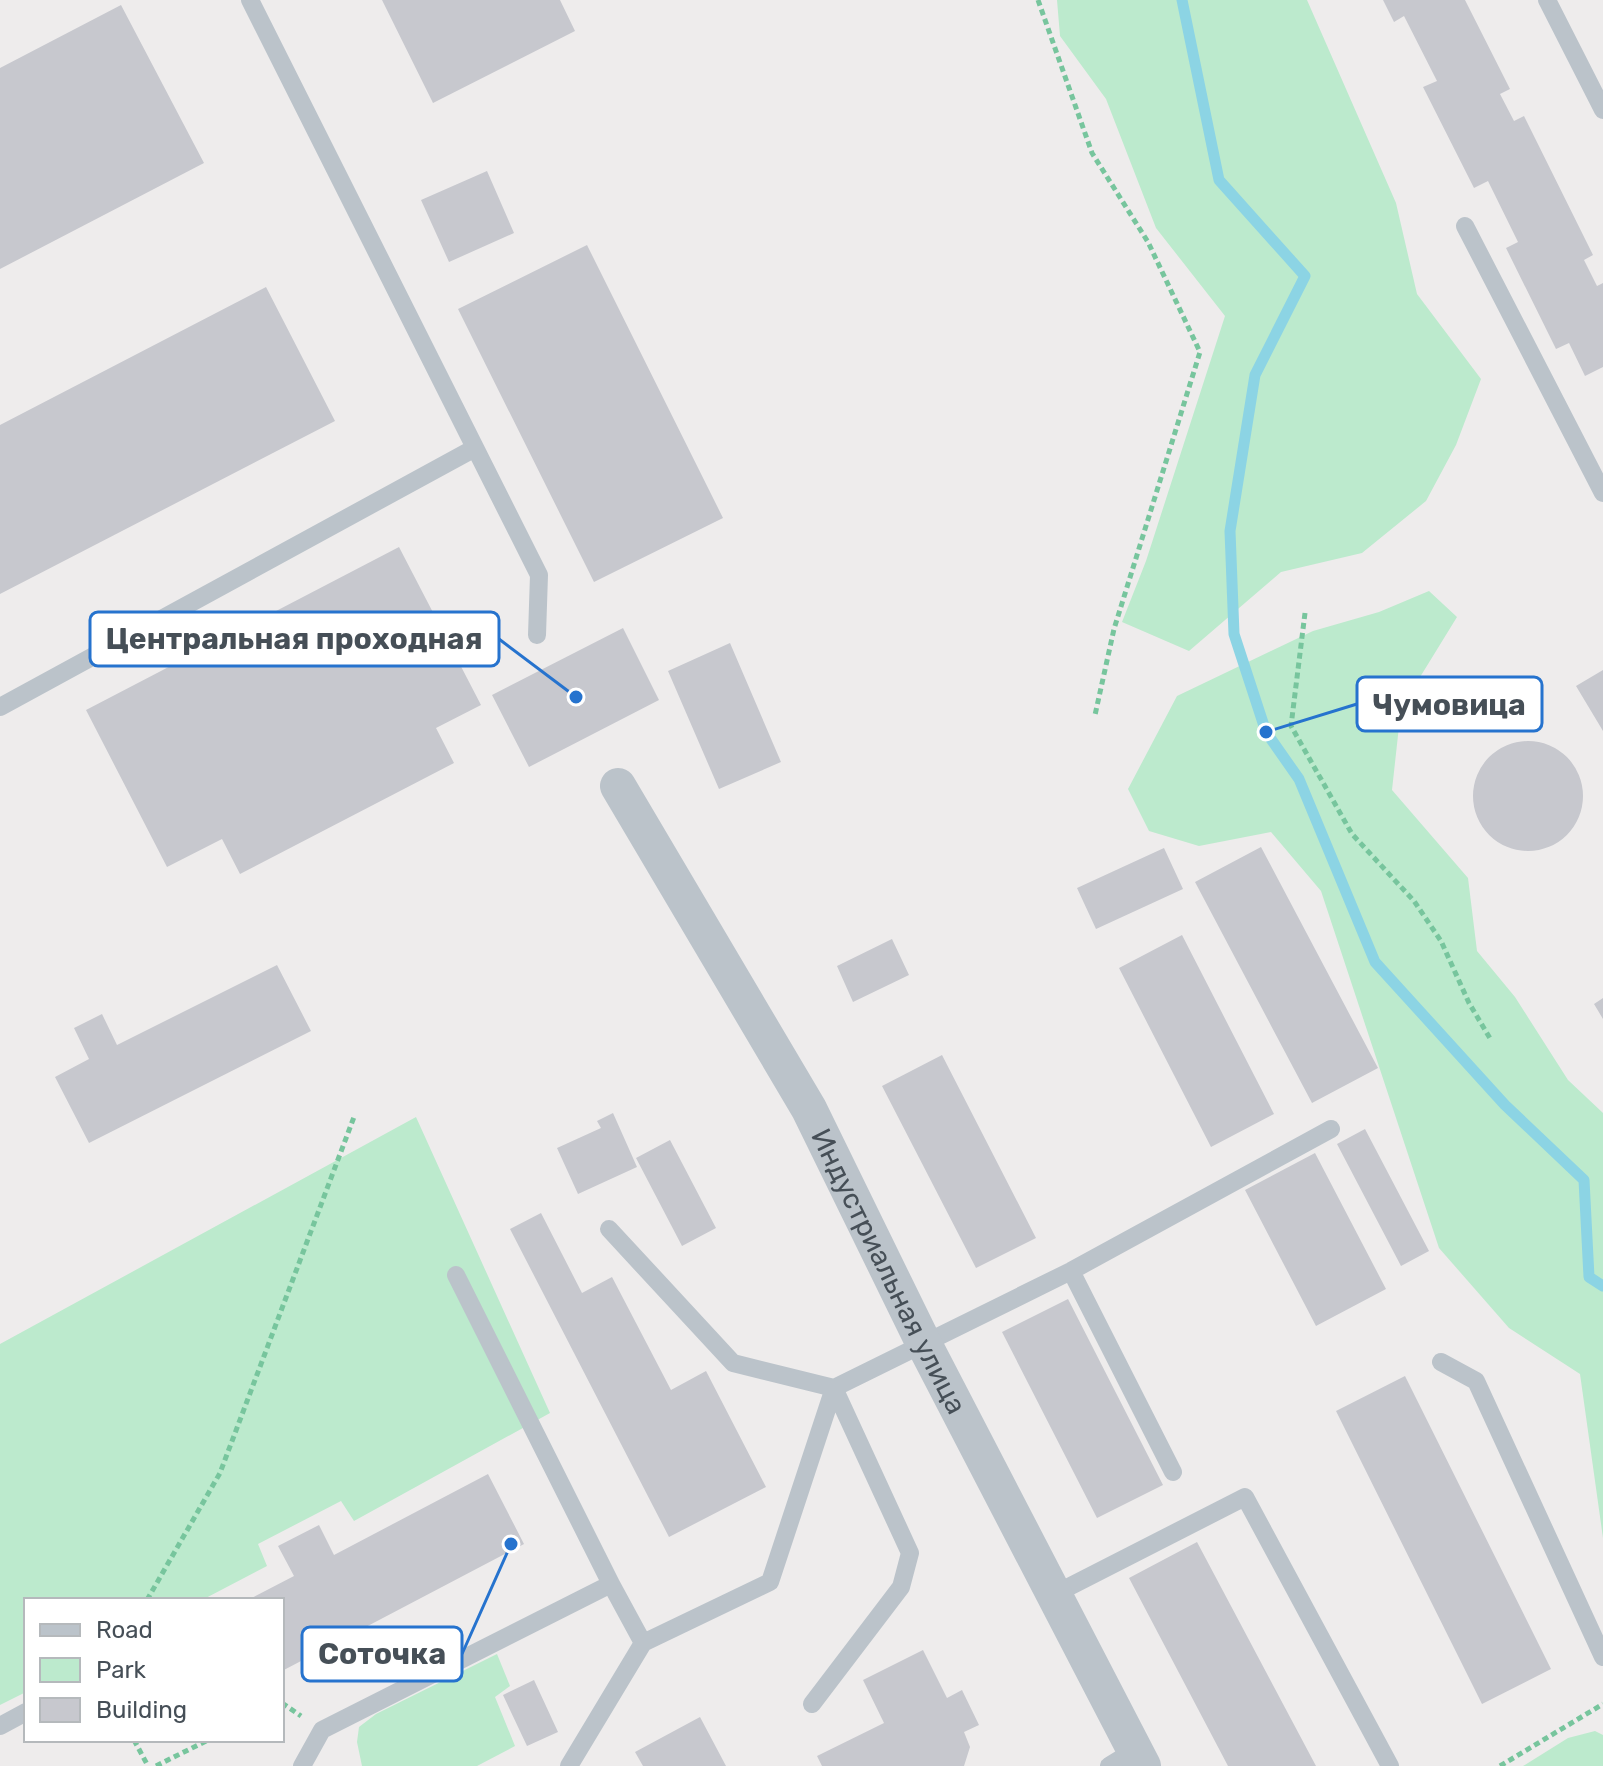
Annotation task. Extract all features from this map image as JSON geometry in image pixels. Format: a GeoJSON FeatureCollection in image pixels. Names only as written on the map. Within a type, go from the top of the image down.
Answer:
{"type":"FeatureCollection","features":[{"type":"Feature","properties":{"kind":"street","name":"Индустриальная улица"},"geometry":{"type":"LineString","coordinates":[[618,786],[809,1109],[923,1342],[1055,1594],[1129,1761]]}},
{"type":"Feature","properties":{"kind":"lane"},"geometry":{"type":"LineString","coordinates":[[250,0],[539,575],[537,635]]}},
{"type":"Feature","properties":{"kind":"lane"},"geometry":{"type":"LineString","coordinates":[[1547,0],[1603,110]]}},
{"type":"Feature","properties":{"kind":"lane"},"geometry":{"type":"LineString","coordinates":[[1465,226],[1603,493]]}},
{"type":"Feature","properties":{"kind":"lane"},"geometry":{"type":"LineString","coordinates":[[0,707],[475,448]]}},
{"type":"Feature","properties":{"kind":"lane"},"geometry":{"type":"LineString","coordinates":[[609,1229],[733,1363],[834,1388],[1071,1271],[1331,1129]]}},
{"type":"Feature","properties":{"kind":"lane"},"geometry":{"type":"LineString","coordinates":[[1071,1271],[1173,1472]]}},
{"type":"Feature","properties":{"kind":"lane"},"geometry":{"type":"LineString","coordinates":[[456,1275],[643,1643]]}},
{"type":"Feature","properties":{"kind":"lane"},"geometry":{"type":"LineString","coordinates":[[1441,1362],[1476,1381],[1603,1657]]}},
{"type":"Feature","properties":{"kind":"lane"},"geometry":{"type":"LineString","coordinates":[[569,1766],[643,1643],[770,1582],[834,1388]]}},
{"type":"Feature","properties":{"kind":"lane"},"geometry":{"type":"LineString","coordinates":[[812,1704],[901,1587],[910,1553],[834,1388]]}},
{"type":"Feature","properties":{"kind":"lane"},"geometry":{"type":"LineString","coordinates":[[1055,1594],[1245,1497],[1390,1766]]}},
{"type":"Feature","properties":{"kind":"lane"},"geometry":{"type":"LineString","coordinates":[[302,1766],[322,1730],[611,1584]]}},
{"type":"Feature","properties":{"kind":"lane"},"geometry":{"type":"LineString","coordinates":[[0,1726],[24,1713]]}},
{"type":"Feature","properties":{"kind":"path"},"geometry":{"type":"LineString","coordinates":[[1038,0],[1092,153],[1148,242],[1200,352],[1114,629],[1095,715]]}},
{"type":"Feature","properties":{"kind":"path"},"geometry":{"type":"LineString","coordinates":[[1305,613],[1291,726],[1352,834],[1414,901],[1441,941],[1469,1003],[1491,1040]]}},
{"type":"Feature","properties":{"kind":"path"},"geometry":{"type":"LineString","coordinates":[[148,1598],[220,1473],[354,1117]]}},
{"type":"Feature","properties":{"kind":"path"},"geometry":{"type":"LineString","coordinates":[[1500,1766],[1603,1704]]}},
{"type":"Feature","properties":{"kind":"path"},"geometry":{"type":"LineString","coordinates":[[135,1742],[148,1766]]}},
{"type":"Feature","properties":{"kind":"path"},"geometry":{"type":"LineString","coordinates":[[156,1766],[204,1742]]}},
{"type":"Feature","properties":{"kind":"green space"},"geometry":{"type":"Polygon","coordinates":[[[1057,0],[1307,0],[1396,203],[1417,294],[1481,379],[1456,445],[1426,501],[1362,553],[1281,572],[1189,651],[1122,622],[1146,561],[1225,316],[1156,228],[1106,99],[1060,36],[1057,0]]]}},
{"type":"Feature","properties":{"kind":"green space"},"geometry":{"type":"Polygon","coordinates":[[[1429,591],[1457,617],[1401,708],[1392,790],[1468,878],[1477,951],[1515,997],[1568,1080],[1603,1113],[1603,1538],[1580,1374],[1509,1328],[1439,1248],[1321,891],[1271,832],[1199,846],[1149,831],[1128,789],[1177,696],[1313,631],[1379,612],[1429,591]]]}},
{"type":"Feature","properties":{"kind":"green space"},"geometry":{"type":"Polygon","coordinates":[[[416,1117],[550,1413],[354,1521],[341,1501],[258,1544],[267,1566],[206,1598],[24,1598],[24,1693],[0,1705],[0,1344],[416,1117]]]}},
{"type":"Feature","properties":{"kind":"green space"},"geometry":{"type":"Polygon","coordinates":[[[497,1654],[510,1686],[495,1697],[515,1746],[477,1766],[362,1766],[357,1742],[359,1727],[376,1714],[497,1654]]]}},
{"type":"Feature","properties":{"kind":"green space"},"geometry":{"type":"Polygon","coordinates":[[[1595,1731],[1603,1735],[1603,1766],[1523,1766],[1568,1738],[1595,1731]]]}},
{"type":"Feature","properties":{"kind":"building"},"geometry":{"type":"Polygon","coordinates":[[[382,0],[560,0],[575,31],[433,103],[382,0]]]}},
{"type":"Feature","properties":{"kind":"building"},"geometry":{"type":"Polygon","coordinates":[[[1383,0],[1465,0],[1510,89],[1500,94],[1514,121],[1524,116],[1593,255],[1584,260],[1597,286],[1603,283],[1603,367],[1585,376],[1569,343],[1556,349],[1506,248],[1518,242],[1488,181],[1474,188],[1423,87],[1437,81],[1404,16],[1394,22],[1383,0]]]}},
{"type":"Feature","properties":{"kind":"building"},"geometry":{"type":"Polygon","coordinates":[[[121,5],[204,163],[0,269],[0,68],[121,5]]]}},
{"type":"Feature","properties":{"kind":"building"},"geometry":{"type":"Polygon","coordinates":[[[487,171],[514,233],[449,262],[421,200],[487,171]]]}},
{"type":"Feature","properties":{"kind":"building"},"geometry":{"type":"Polygon","coordinates":[[[587,245],[723,518],[594,582],[458,309],[587,245]]]}},
{"type":"Feature","properties":{"kind":"building"},"geometry":{"type":"Polygon","coordinates":[[[266,287],[335,421],[0,594],[0,425],[266,287]]]}},
{"type":"Feature","properties":{"kind":"building"},"geometry":{"type":"Polygon","coordinates":[[[399,547],[481,705],[436,728],[454,763],[240,874],[222,839],[167,867],[86,710],[399,547]]]}},
{"type":"Feature","properties":{"kind":"building"},"geometry":{"type":"Polygon","coordinates":[[[623,628],[659,700],[529,767],[492,695],[623,628]]]}},
{"type":"Feature","properties":{"kind":"building"},"geometry":{"type":"Polygon","coordinates":[[[730,643],[781,762],[719,789],[668,671],[730,643]]]}},
{"type":"Feature","properties":{"kind":"building"},"geometry":{"type":"Polygon","coordinates":[[[1603,670],[1603,731],[1576,686],[1603,670]]]}},
{"type":"Feature","properties":{"kind":"building"},"geometry":{"type":"Polygon","coordinates":[[[1528,741],[1549,745],[1567,757],[1579,775],[1583,796],[1579,817],[1567,835],[1549,847],[1528,851],[1507,847],[1489,835],[1477,817],[1473,796],[1477,775],[1489,757],[1507,745],[1528,741]]]}},
{"type":"Feature","properties":{"kind":"building"},"geometry":{"type":"Polygon","coordinates":[[[1261,847],[1378,1068],[1312,1103],[1195,882],[1261,847]]]}},
{"type":"Feature","properties":{"kind":"building"},"geometry":{"type":"Polygon","coordinates":[[[1164,848],[1183,889],[1096,929],[1077,888],[1164,848]]]}},
{"type":"Feature","properties":{"kind":"building"},"geometry":{"type":"Polygon","coordinates":[[[1182,935],[1274,1114],[1211,1147],[1119,968],[1182,935]]]}},
{"type":"Feature","properties":{"kind":"building"},"geometry":{"type":"Polygon","coordinates":[[[892,939],[909,975],[853,1002],[837,966],[892,939]]]}},
{"type":"Feature","properties":{"kind":"building"},"geometry":{"type":"Polygon","coordinates":[[[277,965],[311,1031],[89,1143],[55,1077],[89,1059],[74,1028],[102,1014],[117,1045],[277,965]]]}},
{"type":"Feature","properties":{"kind":"building"},"geometry":{"type":"Polygon","coordinates":[[[1603,998],[1603,1019],[1594,1004],[1603,998]]]}},
{"type":"Feature","properties":{"kind":"building"},"geometry":{"type":"Polygon","coordinates":[[[942,1055],[1036,1238],[976,1268],[882,1086],[942,1055]]]}},
{"type":"Feature","properties":{"kind":"building"},"geometry":{"type":"Polygon","coordinates":[[[613,1113],[637,1167],[578,1194],[557,1148],[601,1128],[597,1121],[613,1113]]]}},
{"type":"Feature","properties":{"kind":"building"},"geometry":{"type":"Polygon","coordinates":[[[1365,1129],[1429,1251],[1401,1266],[1337,1144],[1365,1129]]]}},
{"type":"Feature","properties":{"kind":"building"},"geometry":{"type":"Polygon","coordinates":[[[670,1140],[716,1228],[682,1246],[636,1158],[670,1140]]]}},
{"type":"Feature","properties":{"kind":"building"},"geometry":{"type":"Polygon","coordinates":[[[1315,1153],[1386,1289],[1316,1326],[1245,1190],[1315,1153]]]}},
{"type":"Feature","properties":{"kind":"building"},"geometry":{"type":"Polygon","coordinates":[[[541,1213],[582,1293],[612,1277],[671,1390],[706,1371],[766,1487],[669,1537],[510,1229],[541,1213]]]}},
{"type":"Feature","properties":{"kind":"building"},"geometry":{"type":"Polygon","coordinates":[[[1068,1299],[1163,1485],[1097,1518],[1002,1332],[1068,1299]]]}},
{"type":"Feature","properties":{"kind":"building"},"geometry":{"type":"Polygon","coordinates":[[[1405,1376],[1551,1669],[1482,1704],[1336,1411],[1405,1376]]]}},
{"type":"Feature","properties":{"kind":"building"},"geometry":{"type":"Polygon","coordinates":[[[488,1474],[524,1544],[284,1670],[284,1598],[252,1598],[294,1576],[278,1546],[319,1525],[334,1555],[488,1474]]]}},
{"type":"Feature","properties":{"kind":"building"},"geometry":{"type":"Polygon","coordinates":[[[1197,1542],[1316,1766],[1228,1766],[1129,1578],[1197,1542]]]}},
{"type":"Feature","properties":{"kind":"building"},"geometry":{"type":"Polygon","coordinates":[[[923,1650],[947,1698],[962,1690],[979,1725],[964,1732],[970,1747],[964,1766],[822,1766],[817,1756],[884,1723],[863,1680],[923,1650]]]}},
{"type":"Feature","properties":{"kind":"building"},"geometry":{"type":"Polygon","coordinates":[[[534,1680],[558,1732],[527,1746],[503,1695],[534,1680]]]}},
{"type":"Feature","properties":{"kind":"building"},"geometry":{"type":"Polygon","coordinates":[[[700,1717],[726,1766],[643,1766],[635,1752],[700,1717]]]}},
{"type":"Feature","properties":{"kind":"waterway"},"geometry":{"type":"LineString","coordinates":[[1182,0],[1219,180],[1305,276],[1255,375],[1230,531],[1234,634],[1266,732],[1299,779],[1375,962],[1505,1105],[1584,1180],[1589,1277],[1603,1286]]}},
{"type":"Feature","properties":{"kind":"place","name":"Центральная проходная"},"geometry":{"type":"Point","coordinates":[576,697]}},
{"type":"Feature","properties":{"kind":"place","name":"Чумовица"},"geometry":{"type":"Point","coordinates":[1266,732]}},
{"type":"Feature","properties":{"kind":"place","name":"Соточка"},"geometry":{"type":"Point","coordinates":[511,1544]}}]}
